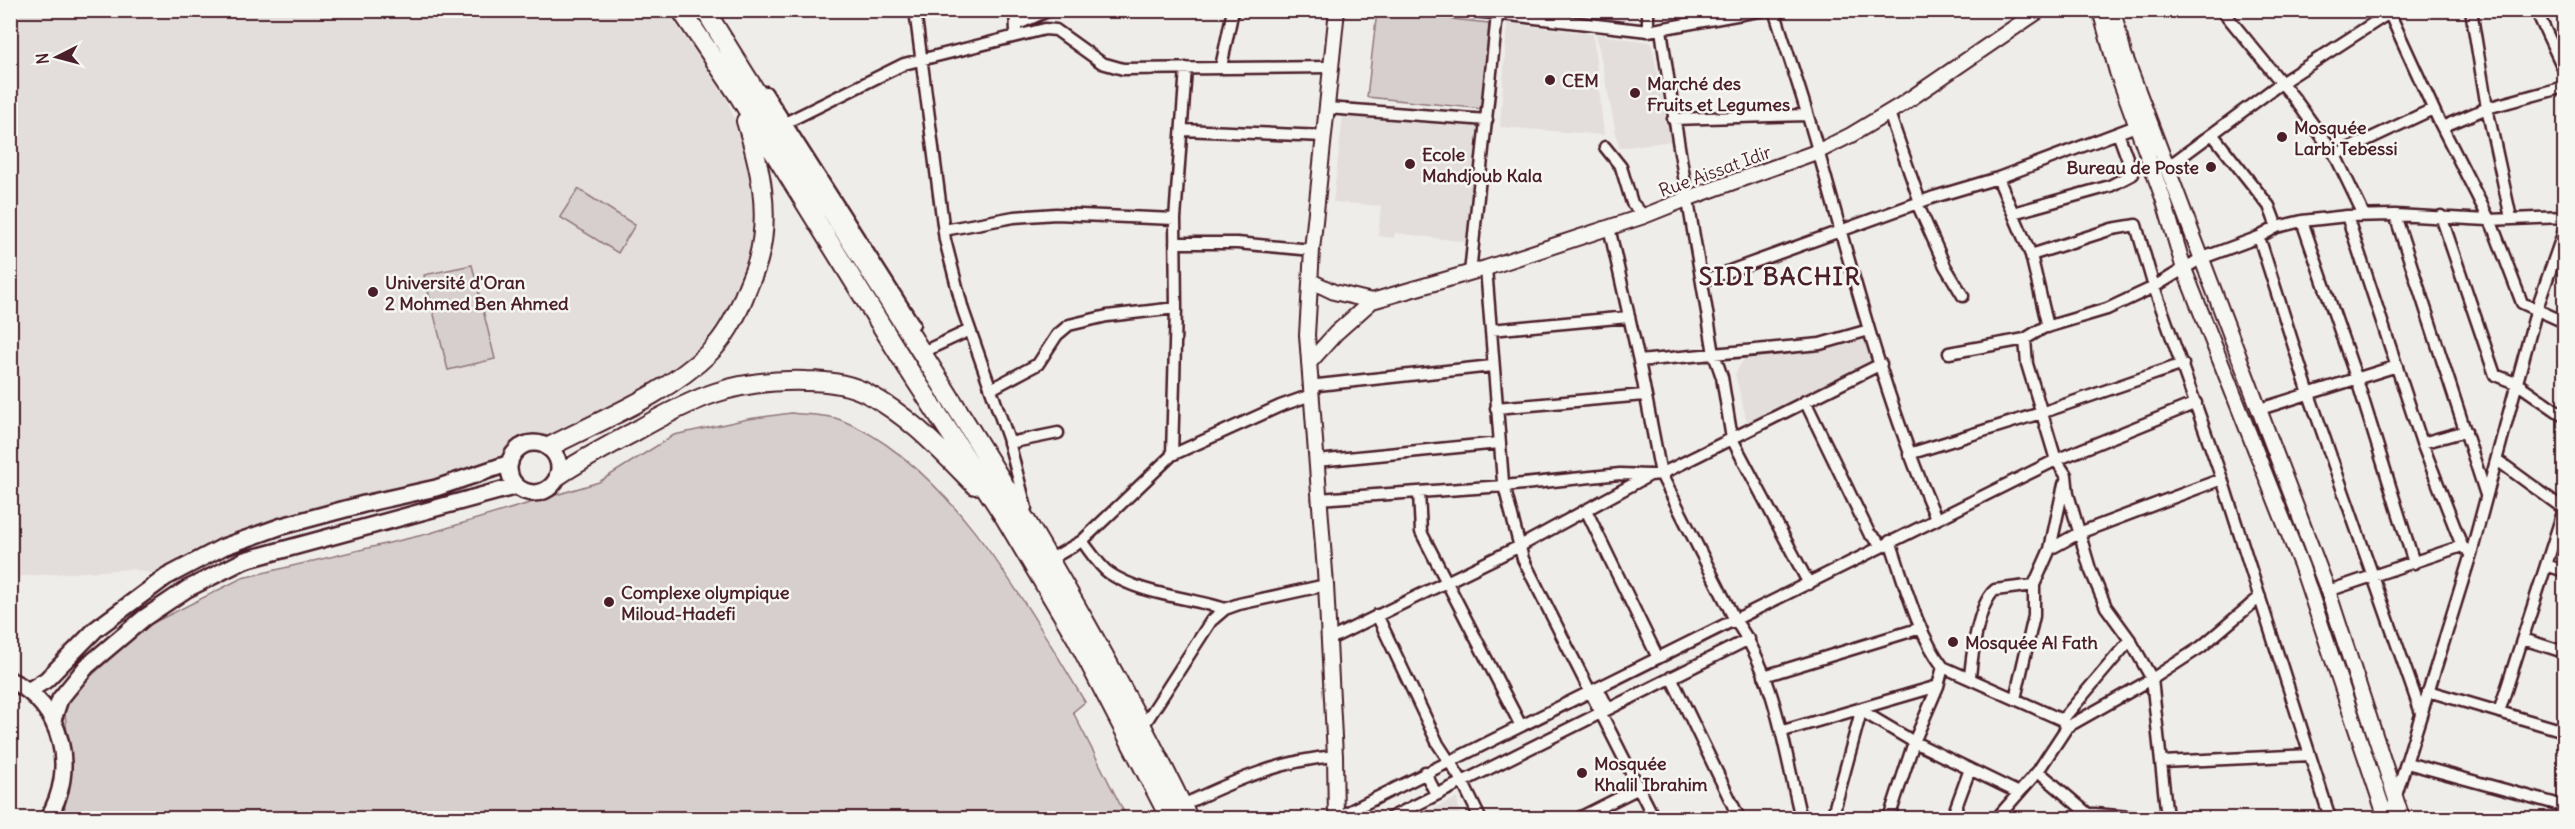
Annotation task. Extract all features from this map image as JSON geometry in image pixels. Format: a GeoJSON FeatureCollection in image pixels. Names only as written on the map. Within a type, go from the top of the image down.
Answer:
{"type":"FeatureCollection","features":[{"type":"Feature","properties":{"kind":"highway"},"geometry":{"type":"LineString","coordinates":[[681,10],[1004,516],[1077,639],[1170,819]]}},
{"type":"Feature","properties":{"kind":"highway"},"geometry":{"type":"LineString","coordinates":[[705,10],[774,123],[851,238],[1015,504],[1188,810]]}},
{"type":"Feature","properties":{"kind":"highway"},"geometry":{"type":"LineString","coordinates":[[549,447],[641,400],[679,376],[710,352],[732,322],[758,259],[764,212],[759,165],[738,96]]}},
{"type":"Feature","properties":{"kind":"highway"},"geometry":{"type":"LineString","coordinates":[[559,475],[661,416],[714,392],[743,384],[775,380],[825,381],[865,392],[912,421],[1004,516]]}},
{"type":"Feature","properties":{"kind":"main road"},"geometry":{"type":"LineString","coordinates":[[537,442],[549,447],[557,456],[559,475],[552,486],[541,492],[528,492],[517,486],[510,476],[510,463],[515,452],[525,444],[537,442]]}},
{"type":"Feature","properties":{"kind":"main road"},"geometry":{"type":"LineString","coordinates":[[28,691],[46,680],[96,629],[166,577],[223,547],[282,526],[364,504],[436,489],[510,463]]}},
{"type":"Feature","properties":{"kind":"main road"},"geometry":{"type":"LineString","coordinates":[[53,720],[60,699],[87,666],[144,618],[187,589],[245,560],[517,486]]}},
{"type":"Feature","properties":{"kind":"main road"},"geometry":{"type":"LineString","coordinates":[[10,680],[28,691],[42,704],[53,720],[64,753],[64,770],[57,802],[48,818]]}},
{"type":"Feature","properties":{"kind":"street"},"geometry":{"type":"LineString","coordinates":[[711,10],[787,122],[1056,556],[1147,720],[1188,810],[1197,819]]}},
{"type":"Feature","properties":{"kind":"street"},"geometry":{"type":"LineString","coordinates":[[915,10],[944,230],[970,330],[1009,443],[1026,508]]}},
{"type":"Feature","properties":{"kind":"street"},"geometry":{"type":"LineString","coordinates":[[1015,10],[1017,37]]}},
{"type":"Feature","properties":{"kind":"street"},"geometry":{"type":"LineString","coordinates":[[1016,25],[1050,10]]}},
{"type":"Feature","properties":{"kind":"street"},"geometry":{"type":"LineString","coordinates":[[1221,67],[1233,10]]}},
{"type":"Feature","properties":{"kind":"street"},"geometry":{"type":"LineString","coordinates":[[1337,10],[1312,250],[1307,334],[1326,585],[1336,818],[2056,460],[2196,403]]}},
{"type":"Feature","properties":{"kind":"street"},"geometry":{"type":"LineString","coordinates":[[1466,10],[1648,31],[1764,10]]}},
{"type":"Feature","properties":{"kind":"street"},"geometry":{"type":"LineString","coordinates":[[1648,10],[1648,31]]}},
{"type":"Feature","properties":{"kind":"street"},"geometry":{"type":"LineString","coordinates":[[1774,10],[1819,151],[1840,231],[1881,364],[1887,393],[1936,518]]}},
{"type":"Feature","properties":{"kind":"street","name":"Rue Aissat Idir"},"geometry":{"type":"LineString","coordinates":[[1372,301],[1486,268],[1644,216],[1819,151],[1889,112],[2040,10]]}},
{"type":"Feature","properties":{"kind":"street"},"geometry":{"type":"LineString","coordinates":[[2100,10],[2117,72],[2163,198],[2184,268],[2301,565],[2388,819]]}},
{"type":"Feature","properties":{"kind":"street"},"geometry":{"type":"LineString","coordinates":[[2113,10],[2124,54],[2166,168],[2328,591],[2402,819]]}},
{"type":"Feature","properties":{"kind":"street"},"geometry":{"type":"LineString","coordinates":[[2222,10],[2335,155],[2364,215]]}},
{"type":"Feature","properties":{"kind":"street"},"geometry":{"type":"LineString","coordinates":[[2471,10],[2487,108],[2511,218]]}},
{"type":"Feature","properties":{"kind":"street"},"geometry":{"type":"LineString","coordinates":[[2536,10],[2565,70]]}},
{"type":"Feature","properties":{"kind":"street"},"geometry":{"type":"LineString","coordinates":[[2166,168],[2281,83],[2388,12],[2488,220],[2522,303],[2565,322]]}},
{"type":"Feature","properties":{"kind":"street"},"geometry":{"type":"LineString","coordinates":[[1470,273],[1497,15]]}},
{"type":"Feature","properties":{"kind":"street"},"geometry":{"type":"LineString","coordinates":[[787,122],[889,71],[921,59],[1050,28],[1102,63],[1113,67],[1331,67]]}},
{"type":"Feature","properties":{"kind":"street"},"geometry":{"type":"LineString","coordinates":[[1661,29],[1673,119],[1689,198],[1714,354],[1722,377],[1732,440],[1809,584]]}},
{"type":"Feature","properties":{"kind":"street"},"geometry":{"type":"LineString","coordinates":[[1172,455],[1176,308],[1175,219],[1186,68]]}},
{"type":"Feature","properties":{"kind":"street"},"geometry":{"type":"LineString","coordinates":[[2442,127],[2487,108],[2565,87]]}},
{"type":"Feature","properties":{"kind":"street"},"geometry":{"type":"LineString","coordinates":[[1327,108],[1487,120]]}},
{"type":"Feature","properties":{"kind":"street"},"geometry":{"type":"LineString","coordinates":[[2335,155],[2433,109]]}},
{"type":"Feature","properties":{"kind":"street"},"geometry":{"type":"LineString","coordinates":[[1889,112],[1919,203],[1945,266],[1963,296]]}},
{"type":"Feature","properties":{"kind":"street"},"geometry":{"type":"LineString","coordinates":[[1673,119],[1807,115]]}},
{"type":"Feature","properties":{"kind":"street"},"geometry":{"type":"LineString","coordinates":[[1702,281],[1919,203],[1998,178],[2136,126]]}},
{"type":"Feature","properties":{"kind":"street"},"geometry":{"type":"LineString","coordinates":[[1182,130],[1324,136]]}},
{"type":"Feature","properties":{"kind":"street"},"geometry":{"type":"LineString","coordinates":[[2013,213],[2110,186],[2133,174],[2118,133]]}},
{"type":"Feature","properties":{"kind":"street"},"geometry":{"type":"LineString","coordinates":[[2213,135],[2270,206],[2277,227]]}},
{"type":"Feature","properties":{"kind":"street"},"geometry":{"type":"LineString","coordinates":[[1605,147],[1621,167],[1632,202],[1644,216]]}},
{"type":"Feature","properties":{"kind":"street"},"geometry":{"type":"LineString","coordinates":[[1998,178],[2031,255],[2048,327]]}},
{"type":"Feature","properties":{"kind":"street"},"geometry":{"type":"LineString","coordinates":[[944,230],[1014,217],[1056,214],[1175,219]]}},
{"type":"Feature","properties":{"kind":"street"},"geometry":{"type":"LineString","coordinates":[[1949,353],[2025,339],[2048,327],[2107,309],[2154,287],[2200,259],[2259,237],[2277,227],[2302,221],[2364,215],[2441,216],[2488,220],[2565,218]]}},
{"type":"Feature","properties":{"kind":"street"},"geometry":{"type":"LineString","coordinates":[[2395,215],[2486,495]]}},
{"type":"Feature","properties":{"kind":"street"},"geometry":{"type":"LineString","coordinates":[[2347,216],[2422,442],[2467,550]]}},
{"type":"Feature","properties":{"kind":"street"},"geometry":{"type":"LineString","coordinates":[[2441,216],[2495,375],[2518,384],[2565,416]]}},
{"type":"Feature","properties":{"kind":"street"},"geometry":{"type":"LineString","coordinates":[[2302,221],[2356,380],[2414,563]]}},
{"type":"Feature","properties":{"kind":"street"},"geometry":{"type":"LineString","coordinates":[[2031,255],[2134,224],[2222,479],[2330,819]]}},
{"type":"Feature","properties":{"kind":"street"},"geometry":{"type":"LineString","coordinates":[[1608,227],[1639,361],[1655,474],[1735,620],[1749,639],[1783,730],[1798,817]]}},
{"type":"Feature","properties":{"kind":"street"},"geometry":{"type":"LineString","coordinates":[[2388,819],[2408,763],[2467,550],[2497,460],[2537,308],[2565,231]]}},
{"type":"Feature","properties":{"kind":"street"},"geometry":{"type":"LineString","coordinates":[[2259,237],[2309,394],[2421,713]]}},
{"type":"Feature","properties":{"kind":"street"},"geometry":{"type":"LineString","coordinates":[[1175,243],[1237,243],[1312,250]]}},
{"type":"Feature","properties":{"kind":"street"},"geometry":{"type":"LineString","coordinates":[[1486,268],[1492,366],[1504,486],[1523,559],[1594,690],[1654,819]]}},
{"type":"Feature","properties":{"kind":"street"},"geometry":{"type":"LineString","coordinates":[[1311,281],[1334,292],[1372,301]]}},
{"type":"Feature","properties":{"kind":"street"},"geometry":{"type":"LineString","coordinates":[[1309,363],[1336,333],[1372,301]]}},
{"type":"Feature","properties":{"kind":"street"},"geometry":{"type":"LineString","coordinates":[[991,389],[1038,364],[1056,335],[1069,325],[1107,316],[1176,308]]}},
{"type":"Feature","properties":{"kind":"street"},"geometry":{"type":"LineString","coordinates":[[1491,330],[1628,317]]}},
{"type":"Feature","properties":{"kind":"street"},"geometry":{"type":"LineString","coordinates":[[929,349],[970,330]]}},
{"type":"Feature","properties":{"kind":"street"},"geometry":{"type":"LineString","coordinates":[[1639,361],[1820,344],[1869,330]]}},
{"type":"Feature","properties":{"kind":"street"},"geometry":{"type":"LineString","coordinates":[[2025,339],[2027,364],[2056,460],[2066,475],[2068,494],[2090,569],[2106,607],[2130,640],[2152,678],[2167,819]]}},
{"type":"Feature","properties":{"kind":"street"},"geometry":{"type":"LineString","coordinates":[[1328,640],[1520,546],[1655,474],[1732,440],[1881,364]]}},
{"type":"Feature","properties":{"kind":"street"},"geometry":{"type":"LineString","coordinates":[[1909,454],[2041,413],[2183,364]]}},
{"type":"Feature","properties":{"kind":"street"},"geometry":{"type":"LineString","coordinates":[[1056,556],[1082,541],[1172,455],[1310,391],[1492,366]]}},
{"type":"Feature","properties":{"kind":"street"},"geometry":{"type":"LineString","coordinates":[[2260,409],[2397,366]]}},
{"type":"Feature","properties":{"kind":"street"},"geometry":{"type":"LineString","coordinates":[[1496,408],[1644,395]]}},
{"type":"Feature","properties":{"kind":"street"},"geometry":{"type":"LineString","coordinates":[[1805,401],[1869,533],[1886,543],[1931,651],[1943,667],[1970,677],[2065,723]]}},
{"type":"Feature","properties":{"kind":"street"},"geometry":{"type":"LineString","coordinates":[[2422,442],[2466,431]]}},
{"type":"Feature","properties":{"kind":"street"},"geometry":{"type":"LineString","coordinates":[[1009,443],[1058,433]]}},
{"type":"Feature","properties":{"kind":"street"},"geometry":{"type":"LineString","coordinates":[[1317,461],[1499,443]]}},
{"type":"Feature","properties":{"kind":"street"},"geometry":{"type":"LineString","coordinates":[[2497,460],[2565,509],[2499,712]]}},
{"type":"Feature","properties":{"kind":"street"},"geometry":{"type":"LineString","coordinates":[[1318,499],[1504,486],[1620,474],[1655,474]]}},
{"type":"Feature","properties":{"kind":"street"},"geometry":{"type":"LineString","coordinates":[[2014,699],[2034,616],[2034,585],[2050,549],[2066,475]]}},
{"type":"Feature","properties":{"kind":"street"},"geometry":{"type":"LineString","coordinates":[[2050,549],[2079,533],[2222,479]]}},
{"type":"Feature","properties":{"kind":"street"},"geometry":{"type":"LineString","coordinates":[[1419,492],[1421,532],[1521,726]]}},
{"type":"Feature","properties":{"kind":"street"},"geometry":{"type":"LineString","coordinates":[[1586,510],[1658,658]]}},
{"type":"Feature","properties":{"kind":"street"},"geometry":{"type":"LineString","coordinates":[[1082,541],[1107,572],[1123,581],[1144,590],[1189,598],[1225,609]]}},
{"type":"Feature","properties":{"kind":"street"},"geometry":{"type":"LineString","coordinates":[[2328,591],[2414,563],[2467,550]]}},
{"type":"Feature","properties":{"kind":"street"},"geometry":{"type":"LineString","coordinates":[[2546,565],[2565,571]]}},
{"type":"Feature","properties":{"kind":"street"},"geometry":{"type":"LineString","coordinates":[[1147,720],[1211,621],[1225,609],[1326,585]]}},
{"type":"Feature","properties":{"kind":"street"},"geometry":{"type":"LineString","coordinates":[[1970,677],[1984,605],[1991,594],[1995,590],[2034,585]]}},
{"type":"Feature","properties":{"kind":"street"},"geometry":{"type":"LineString","coordinates":[[2065,723],[2152,678],[2201,647],[2260,597]]}},
{"type":"Feature","properties":{"kind":"street"},"geometry":{"type":"LineString","coordinates":[[1377,615],[1438,744],[1462,781],[1480,819]]}},
{"type":"Feature","properties":{"kind":"street"},"geometry":{"type":"LineString","coordinates":[[1764,676],[1921,628]]}},
{"type":"Feature","properties":{"kind":"street"},"geometry":{"type":"LineString","coordinates":[[1390,819],[1749,639]]}},
{"type":"Feature","properties":{"kind":"street"},"geometry":{"type":"LineString","coordinates":[[2523,639],[2565,652]]}},
{"type":"Feature","properties":{"kind":"street"},"geometry":{"type":"LineString","coordinates":[[1997,819],[2038,771],[2065,723],[2130,640]]}},
{"type":"Feature","properties":{"kind":"street"},"geometry":{"type":"LineString","coordinates":[[1889,819],[1914,742],[1938,686],[1943,667]]}},
{"type":"Feature","properties":{"kind":"street"},"geometry":{"type":"LineString","coordinates":[[1671,677],[1739,819]]}},
{"type":"Feature","properties":{"kind":"street"},"geometry":{"type":"LineString","coordinates":[[1783,730],[1938,686]]}},
{"type":"Feature","properties":{"kind":"street"},"geometry":{"type":"LineString","coordinates":[[2428,691],[2565,730]]}},
{"type":"Feature","properties":{"kind":"street"},"geometry":{"type":"LineString","coordinates":[[1860,710],[1914,742],[2019,793]]}},
{"type":"Feature","properties":{"kind":"street"},"geometry":{"type":"LineString","coordinates":[[1832,819],[1860,719],[1860,710]]}},
{"type":"Feature","properties":{"kind":"street"},"geometry":{"type":"LineString","coordinates":[[2162,762],[2310,755]]}},
{"type":"Feature","properties":{"kind":"street"},"geometry":{"type":"LineString","coordinates":[[1188,810],[1237,780],[1311,758],[1335,756]]}},
{"type":"Feature","properties":{"kind":"street"},"geometry":{"type":"LineString","coordinates":[[2408,763],[2565,806]]}},
{"type":"Feature","properties":{"kind":"street"},"geometry":{"type":"LineString","coordinates":[[1952,819],[1970,769]]}},
{"type":"Feature","properties":{"kind":"street"},"geometry":{"type":"LineString","coordinates":[[2038,771],[2087,817],[2141,819]]}},
{"type":"Feature","properties":{"kind":"street"},"geometry":{"type":"LineString","coordinates":[[1425,772],[1436,794]]}},
{"type":"Feature","properties":{"kind":"street"},"geometry":{"type":"LineString","coordinates":[[1579,819],[1639,789]]}},
{"type":"Feature","properties":{"kind":"shaded area","name":"Université d'Oran 2 Mohmed Ben Ahmed"},"geometry":{"type":"Polygon","coordinates":[[[11,11],[667,11],[727,99],[751,165],[755,225],[747,267],[724,316],[691,357],[621,410],[568,437],[516,437],[486,471],[326,515],[166,577],[132,569],[11,577],[11,11]]]}},
{"type":"Feature","properties":{"kind":"shaded area"},"geometry":{"type":"Polygon","coordinates":[[[1377,11],[1489,23],[1483,109],[1367,97],[1377,11]]]}},
{"type":"Feature","properties":{"kind":"shaded area","name":"CEM"},"geometry":{"type":"Polygon","coordinates":[[[1507,23],[1593,34],[1604,135],[1500,127],[1507,23]]]}},
{"type":"Feature","properties":{"kind":"shaded area","name":"Marché des Fruits et Legumes"},"geometry":{"type":"Polygon","coordinates":[[[1596,34],[1649,42],[1652,46],[1671,141],[1619,148],[1596,34]]]}},
{"type":"Feature","properties":{"kind":"shaded area","name":"Ecole Mahdjoub Kala"},"geometry":{"type":"Polygon","coordinates":[[[1343,115],[1486,127],[1474,243],[1395,233],[1394,238],[1378,236],[1381,206],[1333,202],[1343,115]]]}},
{"type":"Feature","properties":{"kind":"shaded area"},"geometry":{"type":"Polygon","coordinates":[[[578,189],[635,225],[618,253],[560,217],[578,189]]]}},
{"type":"Feature","properties":{"kind":"shaded area"},"geometry":{"type":"Polygon","coordinates":[[[472,265],[495,359],[448,370],[424,275],[472,265]]]}},
{"type":"Feature","properties":{"kind":"shaded area"},"geometry":{"type":"Polygon","coordinates":[[[1866,339],[1873,340],[1878,355],[1872,362],[1747,422],[1735,374],[1745,357],[1824,351],[1866,339]]]}},
{"type":"Feature","properties":{"kind":"shaded area","name":"Complexe olympique Miloud-Hadefi"},"geometry":{"type":"Polygon","coordinates":[[[791,413],[835,418],[880,440],[916,468],[982,541],[1038,624],[1085,702],[1073,712],[1127,818],[64,818],[69,758],[64,701],[143,628],[242,578],[427,534],[599,482],[674,435],[748,419],[791,413]]]}},
{"type":"Feature","properties":{"kind":"shaded area"},"geometry":{"type":"Polygon","coordinates":[[[1457,798],[1461,818],[1410,818],[1457,798]]]}},
{"type":"Feature","properties":{"kind":"place","name":"CEM"},"geometry":{"type":"Point","coordinates":[1550,80]}},
{"type":"Feature","properties":{"kind":"place","name":"Marché des Fruits et Legumes"},"geometry":{"type":"Point","coordinates":[1635,93]}},
{"type":"Feature","properties":{"kind":"place","name":"Mosquée Larbi Tebessi"},"geometry":{"type":"Point","coordinates":[2282,137]}},
{"type":"Feature","properties":{"kind":"place","name":"Ecole Mahdjoub Kala"},"geometry":{"type":"Point","coordinates":[1410,164]}},
{"type":"Feature","properties":{"kind":"place","name":"Bureau de Poste"},"geometry":{"type":"Point","coordinates":[2211,167]}},
{"type":"Feature","properties":{"kind":"place","name":"Université d'Oran 2 Mohmed Ben Ahmed"},"geometry":{"type":"Point","coordinates":[373,292]}},
{"type":"Feature","properties":{"kind":"place","name":"Complexe olympique Miloud-Hadefi"},"geometry":{"type":"Point","coordinates":[609,602]}},
{"type":"Feature","properties":{"kind":"place","name":"Mosquée Al Fath"},"geometry":{"type":"Point","coordinates":[1953,642]}},
{"type":"Feature","properties":{"kind":"place","name":"Mosquée Khalil Ibrahim"},"geometry":{"type":"Point","coordinates":[1582,773]}},
{"type":"Feature","properties":{"kind":"district","name":"SIDI BACHIR"},"geometry":{"type":"Point","coordinates":[1780,276]}}]}
